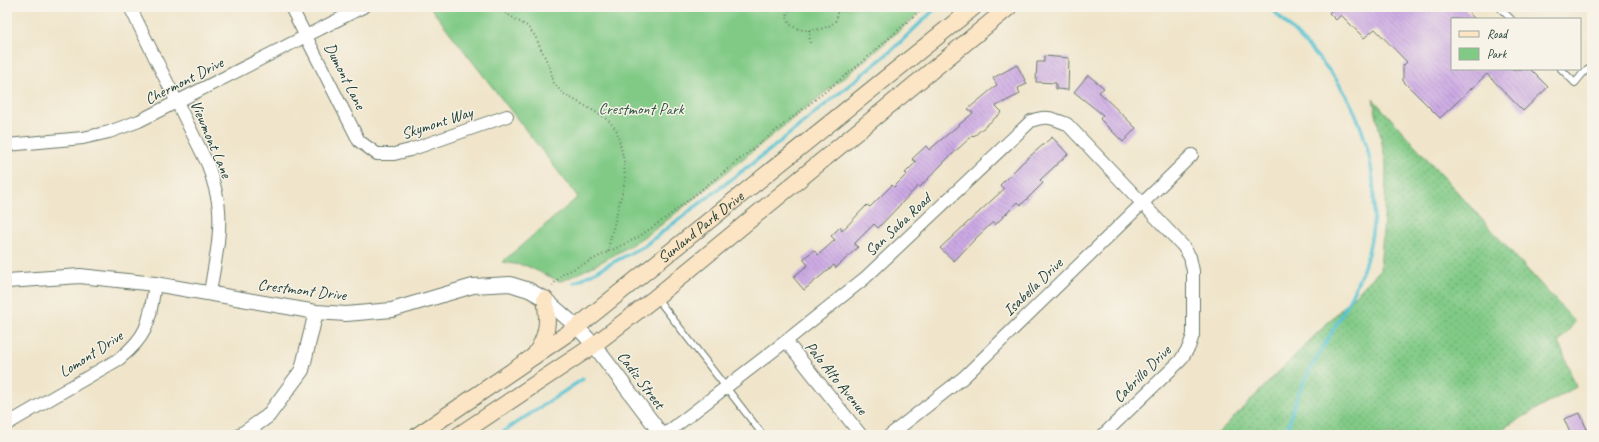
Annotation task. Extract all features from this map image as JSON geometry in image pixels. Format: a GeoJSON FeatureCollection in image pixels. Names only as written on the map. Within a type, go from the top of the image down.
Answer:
{"type":"FeatureCollection","features":[{"type":"Feature","properties":{"kind":"main road","name":"Sunland Park Drive"},"geometry":{"type":"LineString","coordinates":[[418,435],[577,327],[974,7]]}},
{"type":"Feature","properties":{"kind":"main road","name":"Sunland Park Drive"},"geometry":{"type":"LineString","coordinates":[[458,435],[594,345],[656,297],[1009,7]]}},
{"type":"Feature","properties":{"kind":"main road"},"geometry":{"type":"LineString","coordinates":[[533,357],[542,343],[548,317],[548,293]]}},
{"type":"Feature","properties":{"kind":"street","name":"Viewmont Lane"},"geometry":{"type":"LineString","coordinates":[[130,7],[208,165],[216,191],[219,210],[219,228],[210,293]]}},
{"type":"Feature","properties":{"kind":"street","name":"Dumont Lane"},"geometry":{"type":"LineString","coordinates":[[292,7],[359,141],[377,154]]}},
{"type":"Feature","properties":{"kind":"street","name":"Chermont Drive"},"geometry":{"type":"LineString","coordinates":[[7,145],[82,138],[109,132],[139,121],[363,7]]}},
{"type":"Feature","properties":{"kind":"street","name":"Skymont Way"},"geometry":{"type":"LineString","coordinates":[[377,154],[394,154],[410,150],[507,116]]}},
{"type":"Feature","properties":{"kind":"street","name":"San Saba Road"},"geometry":{"type":"LineString","coordinates":[[663,435],[786,341],[865,278],[1031,121],[1040,117],[1053,118],[1067,124],[1142,203]]}},
{"type":"Feature","properties":{"kind":"street","name":"Isabella Drive"},"geometry":{"type":"LineString","coordinates":[[890,435],[964,377],[1192,155]]}},
{"type":"Feature","properties":{"kind":"street","name":"Cabrillo Drive"},"geometry":{"type":"LineString","coordinates":[[1103,435],[1180,361],[1189,347],[1193,335],[1193,271],[1190,257],[1183,246],[1142,203]]}},
{"type":"Feature","properties":{"kind":"street","name":"Crestmont Drive"},"geometry":{"type":"LineString","coordinates":[[7,282],[80,276],[155,284],[316,312],[346,314],[392,310],[473,286],[510,284],[548,293],[594,345]]}},
{"type":"Feature","properties":{"kind":"street","name":"Lomont Drive"},"geometry":{"type":"LineString","coordinates":[[7,424],[119,359],[133,348],[142,336],[149,320],[155,284]]}},
{"type":"Feature","properties":{"kind":"street"},"geometry":{"type":"LineString","coordinates":[[241,435],[268,416],[302,370],[316,312]]}},
{"type":"Feature","properties":{"kind":"street","name":"Palo Alto Avenue"},"geometry":{"type":"LineString","coordinates":[[786,341],[861,435]]}},
{"type":"Feature","properties":{"kind":"street","name":"Cadiz Street"},"geometry":{"type":"LineString","coordinates":[[594,345],[663,435]]}},
{"type":"Feature","properties":{"kind":"lane"},"geometry":{"type":"LineString","coordinates":[[1499,7],[1510,18]]}},
{"type":"Feature","properties":{"kind":"lane"},"geometry":{"type":"LineString","coordinates":[[1562,70],[1575,83],[1584,72],[1592,67]]}},
{"type":"Feature","properties":{"kind":"lane"},"geometry":{"type":"LineString","coordinates":[[656,297],[763,435]]}},
{"type":"Feature","properties":{"kind":"path"},"geometry":{"type":"LineString","coordinates":[[495,7],[527,26],[535,36],[550,68],[554,83],[562,93],[601,115],[610,122],[617,131],[624,161],[625,181],[608,253]]}},
{"type":"Feature","properties":{"kind":"path"},"geometry":{"type":"LineString","coordinates":[[792,7],[788,12],[787,17],[789,23],[800,29],[809,30],[817,30],[831,25],[837,17],[834,7]]}},
{"type":"Feature","properties":{"kind":"path"},"geometry":{"type":"LineString","coordinates":[[548,293],[562,275],[637,238],[666,217],[860,64],[924,7]]}},
{"type":"Feature","properties":{"kind":"path"},"geometry":{"type":"LineString","coordinates":[[809,30],[810,45]]}},
{"type":"Feature","properties":{"kind":"green space","name":"Crestmont Park"},"geometry":{"type":"Polygon","coordinates":[[[430,7],[926,7],[864,61],[661,225],[638,241],[601,262],[559,281],[527,266],[502,262],[578,197],[430,7]]]}},
{"type":"Feature","properties":{"kind":"green space"},"geometry":{"type":"Polygon","coordinates":[[[1373,99],[1575,322],[1559,342],[1576,387],[1491,435],[1216,435],[1380,270],[1385,207],[1386,163],[1373,99]]]}},
{"type":"Feature","properties":{"kind":"building"},"geometry":{"type":"Polygon","coordinates":[[[1333,7],[1463,7],[1474,18],[1451,18],[1451,70],[1531,70],[1548,87],[1523,111],[1487,74],[1440,118],[1403,81],[1403,66],[1407,62],[1375,29],[1364,38],[1341,15],[1336,20],[1329,13],[1334,8],[1333,7]]]}},
{"type":"Feature","properties":{"kind":"building"},"geometry":{"type":"Polygon","coordinates":[[[1044,56],[1069,58],[1068,90],[1056,89],[1056,83],[1036,82],[1037,62],[1044,62],[1044,56]]]}},
{"type":"Feature","properties":{"kind":"building"},"geometry":{"type":"Polygon","coordinates":[[[1017,65],[1027,84],[1018,88],[1020,94],[996,106],[1002,112],[974,136],[973,135],[920,187],[918,186],[878,228],[874,224],[854,244],[858,247],[836,268],[834,265],[804,290],[793,277],[808,265],[803,259],[814,250],[818,255],[835,240],[831,236],[840,227],[842,231],[867,205],[870,207],[892,185],[894,187],[916,162],[912,159],[926,146],[929,150],[973,113],[968,109],[997,85],[993,78],[1017,65]]]}},
{"type":"Feature","properties":{"kind":"building"},"geometry":{"type":"Polygon","coordinates":[[[1088,75],[1104,88],[1099,92],[1136,128],[1123,142],[1100,119],[1103,115],[1074,92],[1088,75]]]}},
{"type":"Feature","properties":{"kind":"building"},"geometry":{"type":"Polygon","coordinates":[[[1052,137],[1068,154],[1040,180],[1043,183],[1021,205],[1018,202],[995,225],[993,222],[954,261],[940,248],[1004,189],[1000,185],[1022,163],[1052,137]]]}},
{"type":"Feature","properties":{"kind":"building"},"geometry":{"type":"Polygon","coordinates":[[[1580,413],[1588,432],[1585,433],[1586,435],[1571,435],[1564,419],[1580,413]]]}},
{"type":"Feature","properties":{"kind":"waterway"},"geometry":{"type":"LineString","coordinates":[[574,283],[644,246],[771,149],[891,51],[937,7]]}},
{"type":"Feature","properties":{"kind":"waterway"},"geometry":{"type":"LineString","coordinates":[[1270,7],[1325,65],[1345,94],[1356,115],[1370,161],[1374,210],[1372,234],[1367,257],[1360,278],[1302,386],[1290,418],[1287,435]]}},
{"type":"Feature","properties":{"kind":"waterway"},"geometry":{"type":"LineString","coordinates":[[498,435],[583,379]]}}]}
